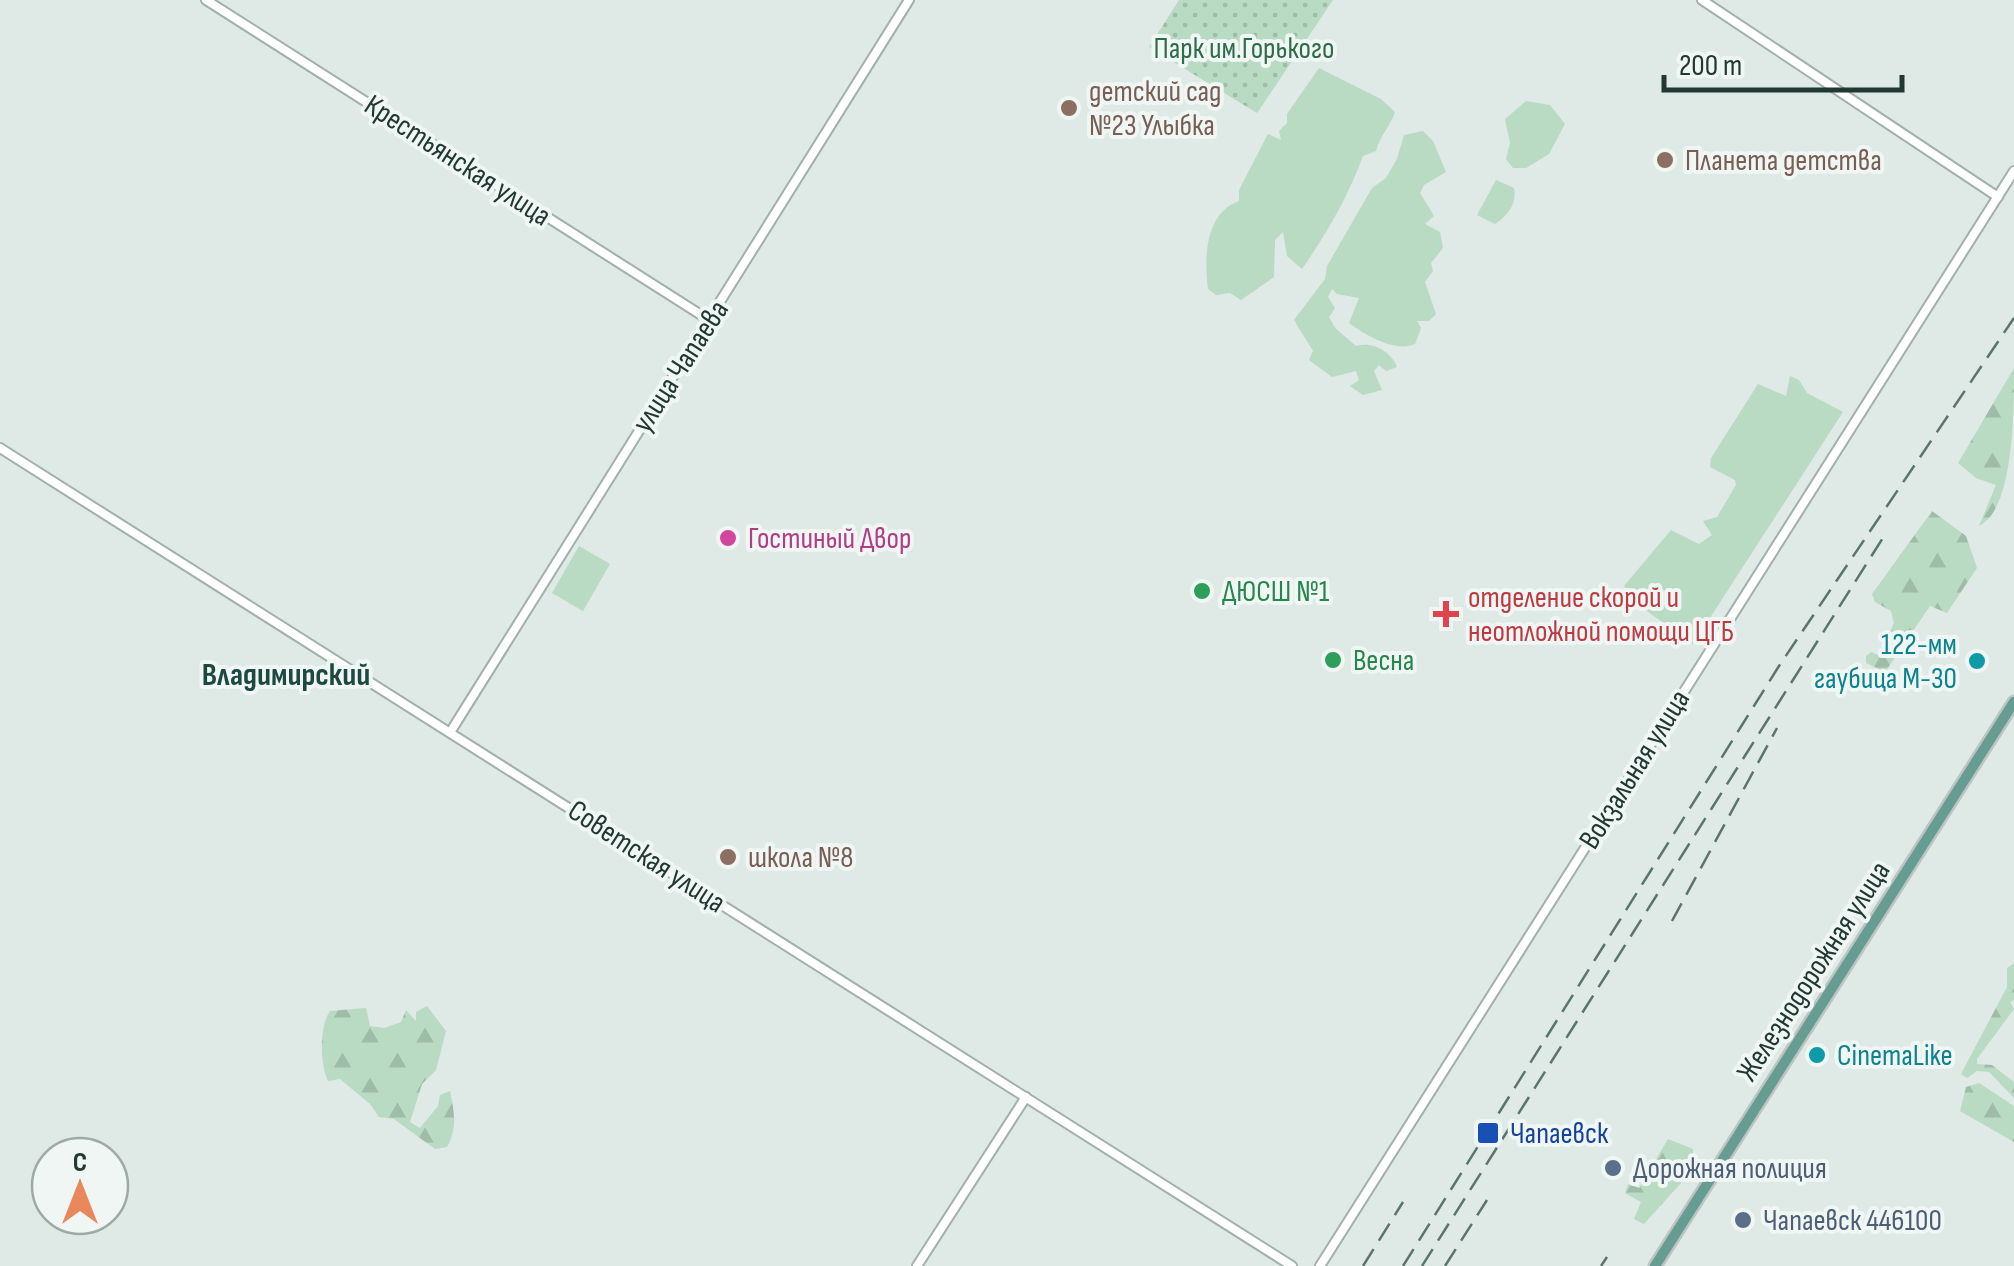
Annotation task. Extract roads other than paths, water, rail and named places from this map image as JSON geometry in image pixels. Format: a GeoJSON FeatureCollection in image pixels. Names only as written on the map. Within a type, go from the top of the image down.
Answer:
{"type":"FeatureCollection","features":[{"type":"Feature","properties":{"kind":"main road","name":"Железнодорожная улица"},"geometry":{"type":"LineString","coordinates":[[1654,1266],[2014,702]]}},
{"type":"Feature","properties":{"kind":"street","name":"Крестьянская улица"},"geometry":{"type":"LineString","coordinates":[[206,0],[709,320]]}},
{"type":"Feature","properties":{"kind":"street","name":"улица Чапаева"},"geometry":{"type":"LineString","coordinates":[[451,730],[909,0]]}},
{"type":"Feature","properties":{"kind":"street"},"geometry":{"type":"LineString","coordinates":[[1702,0],[1998,197]]}},
{"type":"Feature","properties":{"kind":"street","name":"Вокзальная улица"},"geometry":{"type":"LineString","coordinates":[[1320,1266],[2014,171]]}},
{"type":"Feature","properties":{"kind":"street","name":"Советская улица"},"geometry":{"type":"LineString","coordinates":[[0,448],[1292,1266]]}},
{"type":"Feature","properties":{"kind":"street"},"geometry":{"type":"LineString","coordinates":[[917,1266],[1026,1097]]}},
{"type":"Feature","properties":{"kind":"railway"},"geometry":{"type":"LineString","coordinates":[[1403,1266],[1779,666],[2014,318]]}},
{"type":"Feature","properties":{"kind":"railway"},"geometry":{"type":"LineString","coordinates":[[1422,1266],[1886,533]]}},
{"type":"Feature","properties":{"kind":"railway"},"geometry":{"type":"LineString","coordinates":[[1672,921],[1777,728]]}},
{"type":"Feature","properties":{"kind":"railway"},"geometry":{"type":"LineString","coordinates":[[1445,1266],[1487,1200]]}},
{"type":"Feature","properties":{"kind":"railway"},"geometry":{"type":"LineString","coordinates":[[1363,1266],[1403,1202]]}},
{"type":"Feature","properties":{"kind":"railway"},"geometry":{"type":"LineString","coordinates":[[1601,1266],[1607,1257]]}},
{"type":"Feature","properties":{"kind":"place","name":"детский сад №23 Улыбка"},"geometry":{"type":"Point","coordinates":[1069,108]}},
{"type":"Feature","properties":{"kind":"place","name":"Планета детства"},"geometry":{"type":"Point","coordinates":[1665,160]}},
{"type":"Feature","properties":{"kind":"place","name":"Гостиный Двор"},"geometry":{"type":"Point","coordinates":[728,538]}},
{"type":"Feature","properties":{"kind":"place","name":"ДЮСШ №1"},"geometry":{"type":"Point","coordinates":[1202,591]}},
{"type":"Feature","properties":{"kind":"place","name":"отделение скорой и неотложной помощи ЦГБ"},"geometry":{"type":"Point","coordinates":[1446,614]}},
{"type":"Feature","properties":{"kind":"place","name":"Весна"},"geometry":{"type":"Point","coordinates":[1333,660]}},
{"type":"Feature","properties":{"kind":"place","name":"122-мм гаубица М-30"},"geometry":{"type":"Point","coordinates":[1977,661]}},
{"type":"Feature","properties":{"kind":"place","name":"школа №8"},"geometry":{"type":"Point","coordinates":[728,857]}},
{"type":"Feature","properties":{"kind":"place","name":"CinemaLike"},"geometry":{"type":"Point","coordinates":[1817,1055]}},
{"type":"Feature","properties":{"kind":"place","name":"Чапаевск"},"geometry":{"type":"Point","coordinates":[1488,1133]}},
{"type":"Feature","properties":{"kind":"place","name":"Дорожная полиция"},"geometry":{"type":"Point","coordinates":[1613,1168]}},
{"type":"Feature","properties":{"kind":"place","name":"Чапаевск 446100"},"geometry":{"type":"Point","coordinates":[1743,1220]}},
{"type":"Feature","properties":{"kind":"district","name":"Владимирский"},"geometry":{"type":"Point","coordinates":[286,674]}},
{"type":"Feature","properties":{"kind":"park label","name":"Парк им.Горького"},"geometry":{"type":"Point","coordinates":[1244,48]}}]}
